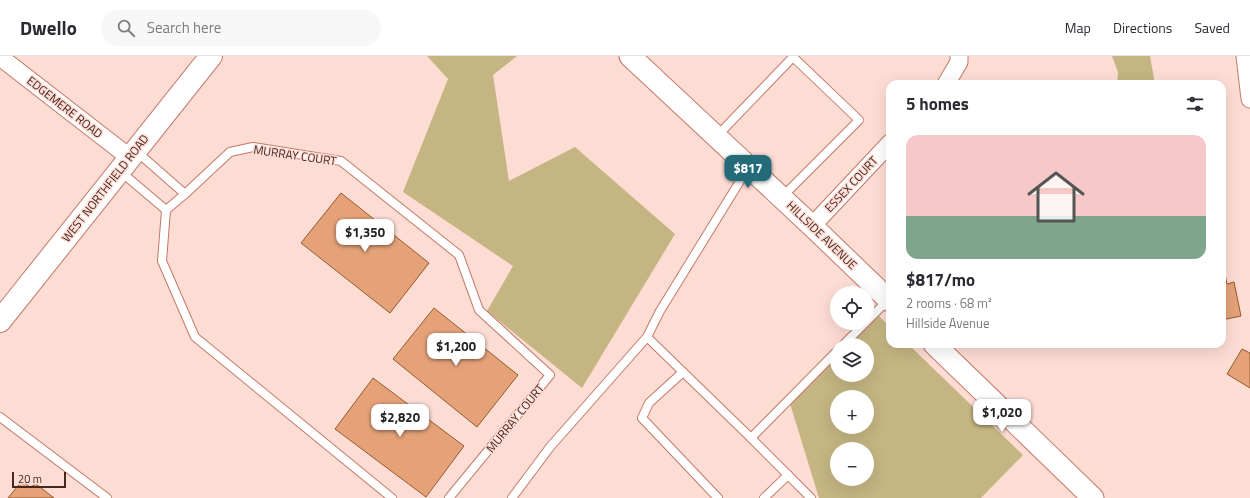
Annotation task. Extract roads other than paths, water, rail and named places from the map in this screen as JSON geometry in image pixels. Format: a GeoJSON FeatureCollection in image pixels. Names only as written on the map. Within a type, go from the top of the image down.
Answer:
{"type":"FeatureCollection","features":[{"type":"Feature","properties":{"kind":"main road","name":"WEST NORTHFIELD ROAD"},"geometry":{"type":"LineString","coordinates":[[0,321],[210,56]]}},
{"type":"Feature","properties":{"kind":"street","name":"HILLSIDE AVENUE"},"geometry":{"type":"LineString","coordinates":[[630,56],[782,197],[886,297]]}},
{"type":"Feature","properties":{"kind":"street"},"geometry":{"type":"LineString","coordinates":[[948,80],[959,62],[959,56]]}},
{"type":"Feature","properties":{"kind":"street"},"geometry":{"type":"LineString","coordinates":[[1245,56],[1250,99]]}},
{"type":"Feature","properties":{"kind":"street","name":"EDGEMERE ROAD"},"geometry":{"type":"LineString","coordinates":[[0,57],[128,159]]}},
{"type":"Feature","properties":{"kind":"street","name":"ESSEX COURT"},"geometry":{"type":"LineString","coordinates":[[812,226],[886,147]]}},
{"type":"Feature","properties":{"kind":"street"},"geometry":{"type":"LineString","coordinates":[[938,348],[1092,498]]}},
{"type":"Feature","properties":{"kind":"lane"},"geometry":{"type":"LineString","coordinates":[[717,137],[793,57],[859,120],[782,197]]}},
{"type":"Feature","properties":{"kind":"lane","name":"MURRAY COURT"},"geometry":{"type":"LineString","coordinates":[[185,194],[230,152],[253,147],[341,161],[459,255],[478,310],[550,375],[449,498]]}},
{"type":"Feature","properties":{"kind":"lane"},"geometry":{"type":"LineString","coordinates":[[128,159],[185,194],[166,210]]}},
{"type":"Feature","properties":{"kind":"lane"},"geometry":{"type":"LineString","coordinates":[[128,159],[166,210],[162,261],[195,337],[392,498]]}},
{"type":"Feature","properties":{"kind":"lane"},"geometry":{"type":"LineString","coordinates":[[512,498],[550,447],[647,338],[660,311],[749,167]]}},
{"type":"Feature","properties":{"kind":"lane"},"geometry":{"type":"LineString","coordinates":[[874,314],[886,303]]}},
{"type":"Feature","properties":{"kind":"lane"},"geometry":{"type":"LineString","coordinates":[[850,338],[858,330]]}},
{"type":"Feature","properties":{"kind":"lane"},"geometry":{"type":"LineString","coordinates":[[647,338],[811,498]]}},
{"type":"Feature","properties":{"kind":"lane"},"geometry":{"type":"LineString","coordinates":[[751,438],[830,358]]}},
{"type":"Feature","properties":{"kind":"lane"},"geometry":{"type":"LineString","coordinates":[[683,372],[649,403],[642,418],[718,498]]}},
{"type":"Feature","properties":{"kind":"lane"},"geometry":{"type":"LineString","coordinates":[[0,418],[107,498]]}},
{"type":"Feature","properties":{"kind":"lane"},"geometry":{"type":"LineString","coordinates":[[764,498],[788,475]]}}]}
